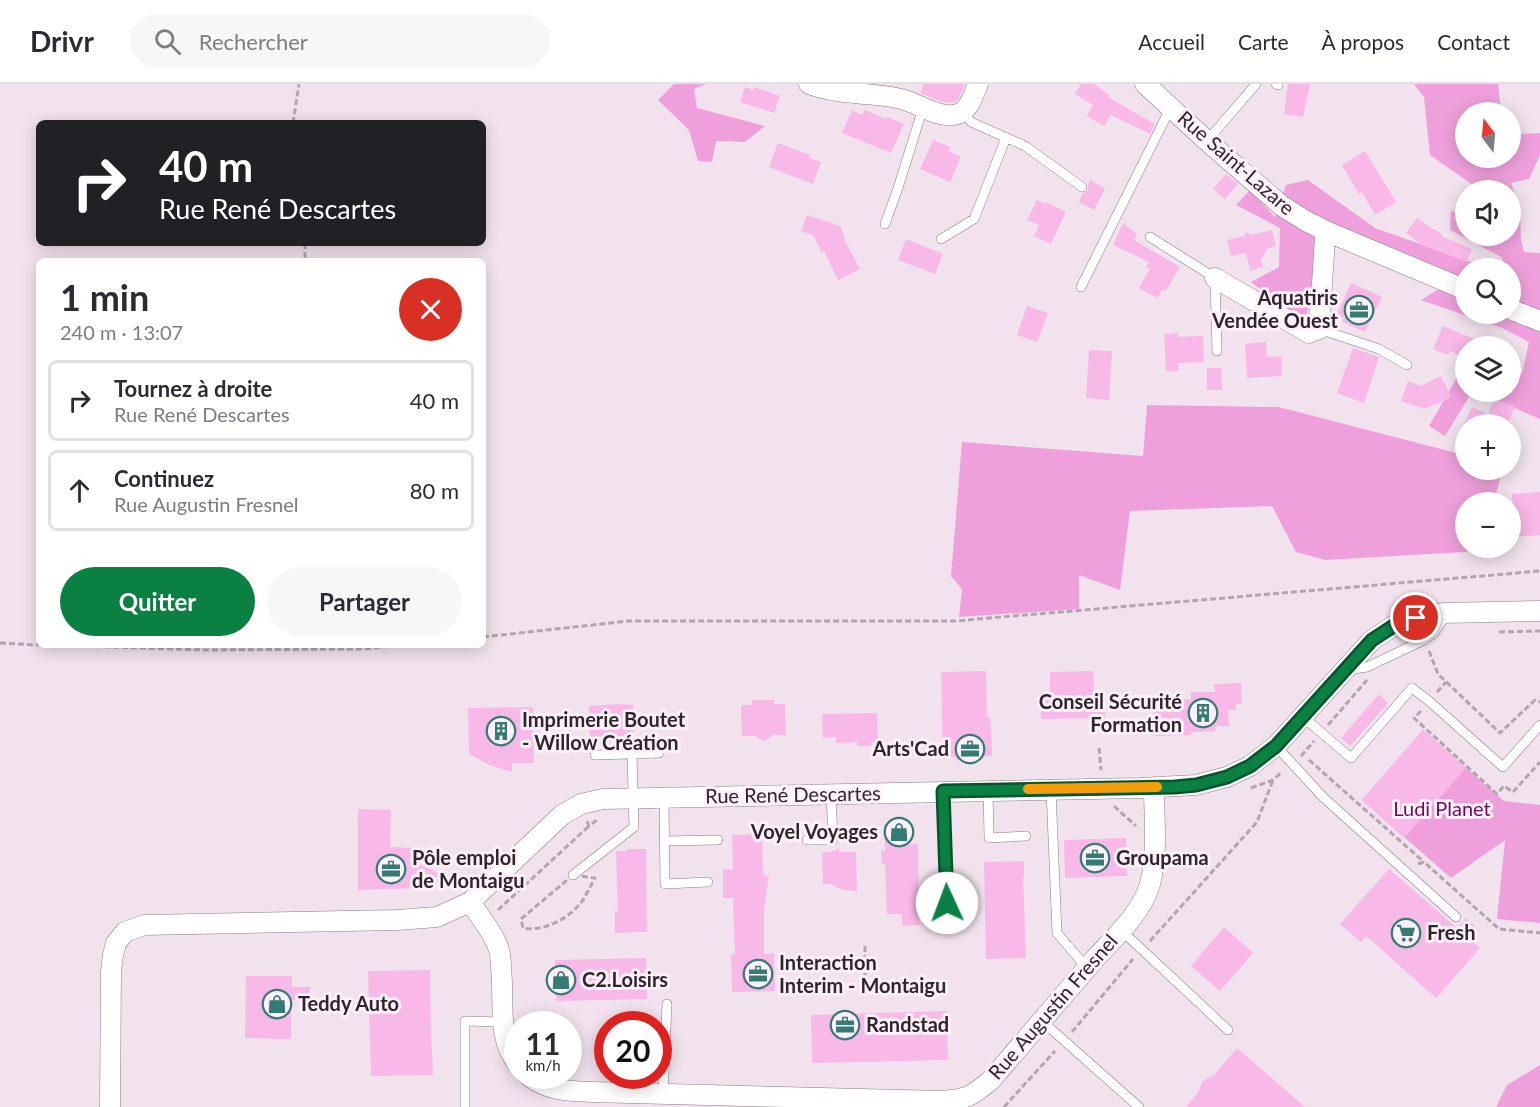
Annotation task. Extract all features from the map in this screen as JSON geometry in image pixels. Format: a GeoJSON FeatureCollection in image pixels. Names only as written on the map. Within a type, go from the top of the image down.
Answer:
{"type":"FeatureCollection","features":[{"type":"Feature","properties":{"kind":"street"},"geometry":{"type":"LineString","coordinates":[[809,84],[854,93],[884,95],[906,100],[939,113],[955,115],[966,109],[978,84]]}},
{"type":"Feature","properties":{"kind":"street","name":"Rue Saint-Lazare"},"geometry":{"type":"LineString","coordinates":[[1146,84],[1282,207],[1328,232],[1455,285]]}},
{"type":"Feature","properties":{"kind":"street"},"geometry":{"type":"LineString","coordinates":[[1215,278],[1309,333],[1319,329],[1328,232]]}},
{"type":"Feature","properties":{"kind":"street"},"geometry":{"type":"LineString","coordinates":[[1521,313],[1540,321]]}},
{"type":"Feature","properties":{"kind":"street"},"geometry":{"type":"LineString","coordinates":[[1154,787],[1196,785],[1227,777],[1250,766],[1276,746],[1372,640],[1395,625],[1448,612],[1540,610]]}},
{"type":"Feature","properties":{"kind":"street","name":"Rue René Descartes"},"geometry":{"type":"LineString","coordinates":[[110,1107],[111,971],[116,943],[125,932],[144,925],[419,920],[438,917],[471,902],[562,815],[581,804],[603,799],[1154,787]]}},
{"type":"Feature","properties":{"kind":"street","name":"Rue Augustin Fresnel"},"geometry":{"type":"LineString","coordinates":[[559,1089],[663,1094],[696,1101],[790,1102],[941,1101],[961,1100],[975,1093],[990,1080],[1121,930],[1145,897],[1154,864],[1154,787]]}},
{"type":"Feature","properties":{"kind":"street"},"geometry":{"type":"LineString","coordinates":[[471,902],[500,951],[504,1032]]}},
{"type":"Feature","properties":{"kind":"lane"},"geometry":{"type":"LineString","coordinates":[[1207,141],[1256,84]]}},
{"type":"Feature","properties":{"kind":"lane"},"geometry":{"type":"LineString","coordinates":[[1081,288],[1171,107]]}},
{"type":"Feature","properties":{"kind":"lane"},"geometry":{"type":"LineString","coordinates":[[885,224],[923,108]]}},
{"type":"Feature","properties":{"kind":"lane"},"geometry":{"type":"LineString","coordinates":[[962,111],[971,122],[1025,146],[1082,187]]}},
{"type":"Feature","properties":{"kind":"lane"},"geometry":{"type":"LineString","coordinates":[[941,239],[974,219],[1006,138]]}},
{"type":"Feature","properties":{"kind":"lane"},"geometry":{"type":"LineString","coordinates":[[1150,237],[1215,278],[1217,351]]}},
{"type":"Feature","properties":{"kind":"lane"},"geometry":{"type":"LineString","coordinates":[[1319,329],[1379,349],[1407,365]]}},
{"type":"Feature","properties":{"kind":"lane"},"geometry":{"type":"LineString","coordinates":[[1302,716],[1351,758],[1412,688],[1503,767],[1540,725]]}},
{"type":"Feature","properties":{"kind":"lane"},"geometry":{"type":"LineString","coordinates":[[1276,746],[1323,797],[1456,917]]}},
{"type":"Feature","properties":{"kind":"lane"},"geometry":{"type":"LineString","coordinates":[[595,755],[659,753]]}},
{"type":"Feature","properties":{"kind":"lane"},"geometry":{"type":"LineString","coordinates":[[573,875],[634,827],[632,754]]}},
{"type":"Feature","properties":{"kind":"lane"},"geometry":{"type":"LineString","coordinates":[[1051,789],[1057,933],[1088,968]]}},
{"type":"Feature","properties":{"kind":"lane"},"geometry":{"type":"LineString","coordinates":[[988,790],[989,838],[1026,836]]}},
{"type":"Feature","properties":{"kind":"lane"},"geometry":{"type":"LineString","coordinates":[[943,791],[948,926]]}},
{"type":"Feature","properties":{"kind":"lane"},"geometry":{"type":"LineString","coordinates":[[807,840],[833,840],[831,794]]}},
{"type":"Feature","properties":{"kind":"lane"},"geometry":{"type":"LineString","coordinates":[[664,798],[665,884],[708,882]]}},
{"type":"Feature","properties":{"kind":"lane"},"geometry":{"type":"LineString","coordinates":[[664,841],[718,840]]}},
{"type":"Feature","properties":{"kind":"lane"},"geometry":{"type":"LineString","coordinates":[[1121,930],[1228,1030]]}},
{"type":"Feature","properties":{"kind":"lane"},"geometry":{"type":"LineString","coordinates":[[663,1094],[667,1004]]}},
{"type":"Feature","properties":{"kind":"lane"},"geometry":{"type":"LineString","coordinates":[[465,1107],[465,1021],[502,1022]]}},
{"type":"Feature","properties":{"kind":"lane"},"geometry":{"type":"LineString","coordinates":[[1042,1021],[1139,1107]]}},
{"type":"Feature","properties":{"kind":"path"},"geometry":{"type":"LineString","coordinates":[[293,120],[299,84]]}},
{"type":"Feature","properties":{"kind":"path"},"geometry":{"type":"LineString","coordinates":[[486,637],[628,621],[955,621],[1540,572]]}},
{"type":"Feature","properties":{"kind":"path"},"geometry":{"type":"LineString","coordinates":[[0,643],[36,645]]}},
{"type":"Feature","properties":{"kind":"path"},"geometry":{"type":"LineString","coordinates":[[1427,647],[1438,674],[1500,733],[1535,700],[1540,702]]}},
{"type":"Feature","properties":{"kind":"path"},"geometry":{"type":"LineString","coordinates":[[142,648],[204,650],[236,648]]}},
{"type":"Feature","properties":{"kind":"path"},"geometry":{"type":"LineString","coordinates":[[307,648],[373,648]]}},
{"type":"Feature","properties":{"kind":"path"},"geometry":{"type":"LineString","coordinates":[[1303,755],[1500,929],[1540,933]]}},
{"type":"Feature","properties":{"kind":"path"},"geometry":{"type":"LineString","coordinates":[[483,922],[589,826]]}},
{"type":"Feature","properties":{"kind":"path"},"geometry":{"type":"LineString","coordinates":[[1401,867],[1424,862]]}},
{"type":"Feature","properties":{"kind":"path"},"geometry":{"type":"LineString","coordinates":[[573,875],[595,878],[574,911],[551,925],[532,929],[523,928],[521,919],[573,875]]}},
{"type":"Feature","properties":{"kind":"path"},"geometry":{"type":"LineString","coordinates":[[865,946],[865,988]]}},
{"type":"Feature","properties":{"kind":"green space"},"geometry":{"type":"Polygon","coordinates":[[[674,84],[706,84],[694,89],[697,108],[765,126],[745,142],[716,141],[712,162],[698,161],[689,130],[658,100],[674,84]]]}},
{"type":"Feature","properties":{"kind":"green space"},"geometry":{"type":"Polygon","coordinates":[[[1414,84],[1498,84],[1500,102],[1455,102],[1455,168],[1521,168],[1521,134],[1540,133],[1540,155],[1529,179],[1466,180],[1430,155],[1424,97],[1414,84]]]}},
{"type":"Feature","properties":{"kind":"green space"},"geometry":{"type":"Polygon","coordinates":[[[1308,180],[1375,228],[1460,258],[1455,258],[1455,274],[1328,223],[1317,245],[1306,322],[1251,282],[1279,267],[1280,228],[1236,205],[1250,190],[1275,217],[1286,185],[1308,180]]]}},
{"type":"Feature","properties":{"kind":"green space"},"geometry":{"type":"Polygon","coordinates":[[[1451,211],[1455,212],[1455,233],[1450,230],[1451,211]]]}},
{"type":"Feature","properties":{"kind":"green space"},"geometry":{"type":"Polygon","coordinates":[[[1521,240],[1524,252],[1540,253],[1540,419],[1500,402],[1521,402],[1521,374],[1529,342],[1521,336],[1490,324],[1521,324],[1521,258],[1501,257],[1480,246],[1521,246],[1521,240]]]}},
{"type":"Feature","properties":{"kind":"green space"},"geometry":{"type":"Polygon","coordinates":[[[1455,279],[1455,312],[1421,300],[1455,279]]]}},
{"type":"Feature","properties":{"kind":"green space"},"geometry":{"type":"Polygon","coordinates":[[[1455,381],[1455,402],[1466,402],[1458,414],[1455,414],[1455,420],[1445,436],[1429,426],[1455,381]]]}},
{"type":"Feature","properties":{"kind":"green space"},"geometry":{"type":"Polygon","coordinates":[[[1147,405],[1279,407],[1455,453],[1455,480],[1500,480],[1497,492],[1455,492],[1455,553],[1325,560],[1296,552],[1272,506],[1130,511],[1120,590],[1079,575],[1079,609],[959,617],[962,589],[951,576],[962,442],[1143,456],[1147,405]]]}},
{"type":"Feature","properties":{"kind":"green space","name":"Ludi Planet"},"geometry":{"type":"Polygon","coordinates":[[[1423,730],[1504,801],[1540,805],[1540,923],[1497,919],[1505,840],[1451,878],[1362,800],[1423,730]]]}},
{"type":"Feature","properties":{"kind":"green space"},"geometry":{"type":"Polygon","coordinates":[[[1540,1065],[1540,1107],[1496,1107],[1507,1085],[1540,1065]]]}},
{"type":"Feature","properties":{"kind":"building"},"geometry":{"type":"Polygon","coordinates":[[[924,84],[965,84],[958,100],[948,103],[920,93],[924,84]]]}},
{"type":"Feature","properties":{"kind":"building"},"geometry":{"type":"Polygon","coordinates":[[[1081,84],[1094,84],[1109,95],[1108,97],[1155,124],[1150,134],[1111,115],[1104,126],[1087,116],[1093,105],[1075,94],[1081,84]]]}},
{"type":"Feature","properties":{"kind":"building"},"geometry":{"type":"Polygon","coordinates":[[[1288,84],[1310,84],[1303,117],[1284,114],[1288,84]]]}},
{"type":"Feature","properties":{"kind":"building"},"geometry":{"type":"Polygon","coordinates":[[[745,87],[753,90],[754,87],[780,96],[774,113],[740,102],[745,87]]]}},
{"type":"Feature","properties":{"kind":"building"},"geometry":{"type":"Polygon","coordinates":[[[852,110],[862,115],[865,110],[904,124],[891,153],[842,133],[852,110]]]}},
{"type":"Feature","properties":{"kind":"building"},"geometry":{"type":"Polygon","coordinates":[[[933,140],[950,147],[949,151],[961,157],[950,182],[920,169],[933,140]]]}},
{"type":"Feature","properties":{"kind":"building"},"geometry":{"type":"Polygon","coordinates":[[[778,143],[810,155],[809,158],[821,162],[813,184],[769,167],[778,143]]]}},
{"type":"Feature","properties":{"kind":"building"},"geometry":{"type":"Polygon","coordinates":[[[1365,151],[1396,202],[1375,215],[1362,192],[1359,194],[1342,165],[1365,151]]]}},
{"type":"Feature","properties":{"kind":"building"},"geometry":{"type":"Polygon","coordinates":[[[1226,174],[1238,184],[1225,199],[1213,189],[1226,174]]]}},
{"type":"Feature","properties":{"kind":"building"},"geometry":{"type":"Polygon","coordinates":[[[1090,179],[1105,189],[1094,210],[1079,202],[1083,193],[1088,190],[1090,179]]]}},
{"type":"Feature","properties":{"kind":"building"},"geometry":{"type":"Polygon","coordinates":[[[1037,200],[1066,212],[1051,244],[1034,236],[1039,225],[1027,220],[1037,200]]]}},
{"type":"Feature","properties":{"kind":"building"},"geometry":{"type":"Polygon","coordinates":[[[807,215],[840,226],[844,239],[860,269],[838,280],[824,251],[822,253],[813,235],[801,231],[807,215]]]}},
{"type":"Feature","properties":{"kind":"building"},"geometry":{"type":"Polygon","coordinates":[[[1417,218],[1440,232],[1443,237],[1455,242],[1455,246],[1472,249],[1469,258],[1456,258],[1422,245],[1406,233],[1417,218]]]}},
{"type":"Feature","properties":{"kind":"building"},"geometry":{"type":"Polygon","coordinates":[[[1123,223],[1137,234],[1134,240],[1180,267],[1166,291],[1163,289],[1157,298],[1139,288],[1150,269],[1146,267],[1149,262],[1113,245],[1123,223]]]}},
{"type":"Feature","properties":{"kind":"building"},"geometry":{"type":"Polygon","coordinates":[[[1272,230],[1276,246],[1268,248],[1261,260],[1263,267],[1250,271],[1246,253],[1231,256],[1227,240],[1244,236],[1246,232],[1251,235],[1272,230]]]}},
{"type":"Feature","properties":{"kind":"building"},"geometry":{"type":"Polygon","coordinates":[[[906,239],[943,254],[935,274],[898,260],[906,239]]]}},
{"type":"Feature","properties":{"kind":"building"},"geometry":{"type":"Polygon","coordinates":[[[1351,283],[1382,297],[1365,332],[1342,322],[1344,318],[1337,314],[1351,283]]]}},
{"type":"Feature","properties":{"kind":"building"},"geometry":{"type":"Polygon","coordinates":[[[1027,306],[1048,313],[1037,342],[1017,335],[1027,306]]]}},
{"type":"Feature","properties":{"kind":"building"},"geometry":{"type":"Polygon","coordinates":[[[1443,326],[1467,336],[1455,336],[1455,354],[1450,351],[1448,355],[1433,349],[1443,326]]]}},
{"type":"Feature","properties":{"kind":"building"},"geometry":{"type":"Polygon","coordinates":[[[1178,333],[1178,337],[1203,336],[1204,362],[1178,363],[1179,371],[1166,371],[1164,334],[1178,333]]]}},
{"type":"Feature","properties":{"kind":"building"},"geometry":{"type":"Polygon","coordinates":[[[1266,342],[1267,357],[1281,356],[1282,376],[1247,378],[1245,344],[1266,342]]]}},
{"type":"Feature","properties":{"kind":"building"},"geometry":{"type":"Polygon","coordinates":[[[1353,348],[1379,357],[1364,403],[1337,393],[1353,348]]]}},
{"type":"Feature","properties":{"kind":"building"},"geometry":{"type":"Polygon","coordinates":[[[1089,350],[1112,351],[1109,400],[1086,398],[1089,350]]]}},
{"type":"Feature","properties":{"kind":"building"},"geometry":{"type":"Polygon","coordinates":[[[1207,368],[1221,368],[1222,390],[1207,390],[1207,368]]]}},
{"type":"Feature","properties":{"kind":"building"},"geometry":{"type":"Polygon","coordinates":[[[1441,376],[1451,397],[1425,409],[1401,401],[1408,381],[1421,386],[1441,376]]]}},
{"type":"Feature","properties":{"kind":"building"},"geometry":{"type":"Polygon","coordinates":[[[1493,402],[1503,402],[1515,406],[1512,414],[1488,414],[1493,402]]]}},
{"type":"Feature","properties":{"kind":"building"},"geometry":{"type":"Polygon","coordinates":[[[1472,407],[1488,414],[1469,414],[1472,407]]]}},
{"type":"Feature","properties":{"kind":"building"},"geometry":{"type":"Polygon","coordinates":[[[1540,492],[1540,535],[1521,537],[1521,493],[1540,492]]]}},
{"type":"Feature","properties":{"kind":"building"},"geometry":{"type":"Polygon","coordinates":[[[986,671],[987,717],[990,717],[992,756],[956,760],[956,757],[943,757],[941,672],[986,671]]]}},
{"type":"Feature","properties":{"kind":"building"},"geometry":{"type":"Polygon","coordinates":[[[1093,671],[1094,691],[1104,691],[1105,718],[1041,719],[1040,692],[1050,692],[1050,672],[1093,671]]]}},
{"type":"Feature","properties":{"kind":"building"},"geometry":{"type":"Polygon","coordinates":[[[1241,683],[1242,704],[1236,704],[1236,710],[1228,710],[1229,726],[1215,726],[1216,731],[1191,732],[1191,735],[1154,736],[1153,701],[1191,699],[1191,692],[1215,692],[1214,684],[1241,683]]]}},
{"type":"Feature","properties":{"kind":"building"},"geometry":{"type":"Polygon","coordinates":[[[1379,694],[1388,703],[1350,746],[1341,738],[1379,694]]]}},
{"type":"Feature","properties":{"kind":"building"},"geometry":{"type":"Polygon","coordinates":[[[752,700],[774,700],[774,704],[785,704],[786,735],[773,735],[765,741],[756,736],[742,736],[741,705],[752,705],[752,700]]]}},
{"type":"Feature","properties":{"kind":"building"},"geometry":{"type":"Polygon","coordinates":[[[633,705],[634,736],[630,737],[630,740],[620,741],[602,741],[602,737],[590,737],[589,706],[633,705]]]}},
{"type":"Feature","properties":{"kind":"building","name":"Imprimerie Boutet - Willow Création"},"geometry":{"type":"Polygon","coordinates":[[[533,707],[534,763],[512,763],[512,772],[489,765],[469,754],[468,708],[533,707]]]}},
{"type":"Feature","properties":{"kind":"building"},"geometry":{"type":"Polygon","coordinates":[[[877,713],[878,742],[871,742],[871,746],[857,746],[857,742],[836,743],[836,737],[823,738],[822,714],[877,713]]]}},
{"type":"Feature","properties":{"kind":"building"},"geometry":{"type":"Polygon","coordinates":[[[1423,730],[1466,768],[1404,838],[1362,800],[1423,730]]]}},
{"type":"Feature","properties":{"kind":"building"},"geometry":{"type":"Polygon","coordinates":[[[358,809],[391,810],[390,847],[413,848],[410,860],[441,874],[418,888],[358,890],[358,809]]]}},
{"type":"Feature","properties":{"kind":"building"},"geometry":{"type":"Polygon","coordinates":[[[908,823],[909,844],[918,844],[919,925],[902,926],[902,914],[887,914],[885,864],[882,864],[881,851],[885,851],[884,824],[908,823]]]}},
{"type":"Feature","properties":{"kind":"building"},"geometry":{"type":"Polygon","coordinates":[[[762,834],[763,875],[769,876],[764,909],[764,954],[774,953],[775,991],[732,992],[731,954],[735,954],[733,898],[723,898],[723,869],[733,870],[732,835],[762,834]]]}},
{"type":"Feature","properties":{"kind":"building"},"geometry":{"type":"Polygon","coordinates":[[[1126,838],[1127,876],[1065,878],[1064,840],[1126,838]]]}},
{"type":"Feature","properties":{"kind":"building"},"geometry":{"type":"Polygon","coordinates":[[[839,848],[839,852],[856,852],[857,891],[843,890],[830,884],[823,884],[822,853],[839,848]]]}},
{"type":"Feature","properties":{"kind":"building"},"geometry":{"type":"Polygon","coordinates":[[[627,849],[646,849],[647,932],[615,933],[615,911],[618,911],[616,851],[627,851],[627,849]]]}},
{"type":"Feature","properties":{"kind":"building"},"geometry":{"type":"Polygon","coordinates":[[[1024,861],[1026,958],[986,959],[984,862],[1024,861]]]}},
{"type":"Feature","properties":{"kind":"building"},"geometry":{"type":"Polygon","coordinates":[[[1389,869],[1457,928],[1466,918],[1476,927],[1467,937],[1480,948],[1436,998],[1366,936],[1361,942],[1340,924],[1389,869]]]}},
{"type":"Feature","properties":{"kind":"building"},"geometry":{"type":"Polygon","coordinates":[[[1224,927],[1253,953],[1220,991],[1191,966],[1224,927]]]}},
{"type":"Feature","properties":{"kind":"building"},"geometry":{"type":"Polygon","coordinates":[[[646,958],[647,999],[556,1001],[555,960],[646,958]]]}},
{"type":"Feature","properties":{"kind":"building"},"geometry":{"type":"Polygon","coordinates":[[[430,970],[433,1075],[371,1076],[368,971],[430,970]]]}},
{"type":"Feature","properties":{"kind":"building"},"geometry":{"type":"Polygon","coordinates":[[[246,976],[292,976],[292,987],[310,987],[310,1000],[291,1000],[291,1039],[245,1038],[246,976]]]}},
{"type":"Feature","properties":{"kind":"building"},"geometry":{"type":"Polygon","coordinates":[[[947,1011],[948,1060],[812,1063],[811,1015],[947,1011]]]}},
{"type":"Feature","properties":{"kind":"building"},"geometry":{"type":"Polygon","coordinates":[[[1237,1048],[1305,1107],[1186,1107],[1197,1094],[1203,1081],[1214,1075],[1237,1048]]]}},
{"type":"Feature","properties":{"kind":"slow traffic"},"geometry":{"type":"LineString","coordinates":[[1028,789],[1157,787]]}},
{"type":"Feature","properties":{"kind":"place","name":"Aquatiris Vendée Ouest"},"geometry":{"type":"Point","coordinates":[1359,310]}},
{"type":"Feature","properties":{"kind":"place","name":"Conseil Sécurité Formation"},"geometry":{"type":"Point","coordinates":[1203,713]}},
{"type":"Feature","properties":{"kind":"place","name":"Imprimerie Boutet - Willow Création"},"geometry":{"type":"Point","coordinates":[501,731]}},
{"type":"Feature","properties":{"kind":"place","name":"Arts'Cad"},"geometry":{"type":"Point","coordinates":[970,749]}},
{"type":"Feature","properties":{"kind":"place","name":"Voyel Voyages"},"geometry":{"type":"Point","coordinates":[899,832]}},
{"type":"Feature","properties":{"kind":"place","name":"Groupama"},"geometry":{"type":"Point","coordinates":[1095,858]}},
{"type":"Feature","properties":{"kind":"place","name":"Pôle emploi de Montaigu"},"geometry":{"type":"Point","coordinates":[391,869]}},
{"type":"Feature","properties":{"kind":"place","name":"Fresh"},"geometry":{"type":"Point","coordinates":[1406,933]}},
{"type":"Feature","properties":{"kind":"place","name":"Interaction Interim - Montaigu"},"geometry":{"type":"Point","coordinates":[758,974]}},
{"type":"Feature","properties":{"kind":"place","name":"C2.Loisirs"},"geometry":{"type":"Point","coordinates":[561,980]}},
{"type":"Feature","properties":{"kind":"place","name":"Teddy Auto"},"geometry":{"type":"Point","coordinates":[277,1004]}},
{"type":"Feature","properties":{"kind":"place","name":"Randstad"},"geometry":{"type":"Point","coordinates":[845,1025]}},
{"type":"Feature","properties":{"kind":"route"},"geometry":{"type":"LineString","coordinates":[[947,903],[943,791],[1175,787],[1196,785],[1227,777],[1250,766],[1276,746],[1372,640],[1395,625],[1416,618]]}}]}
